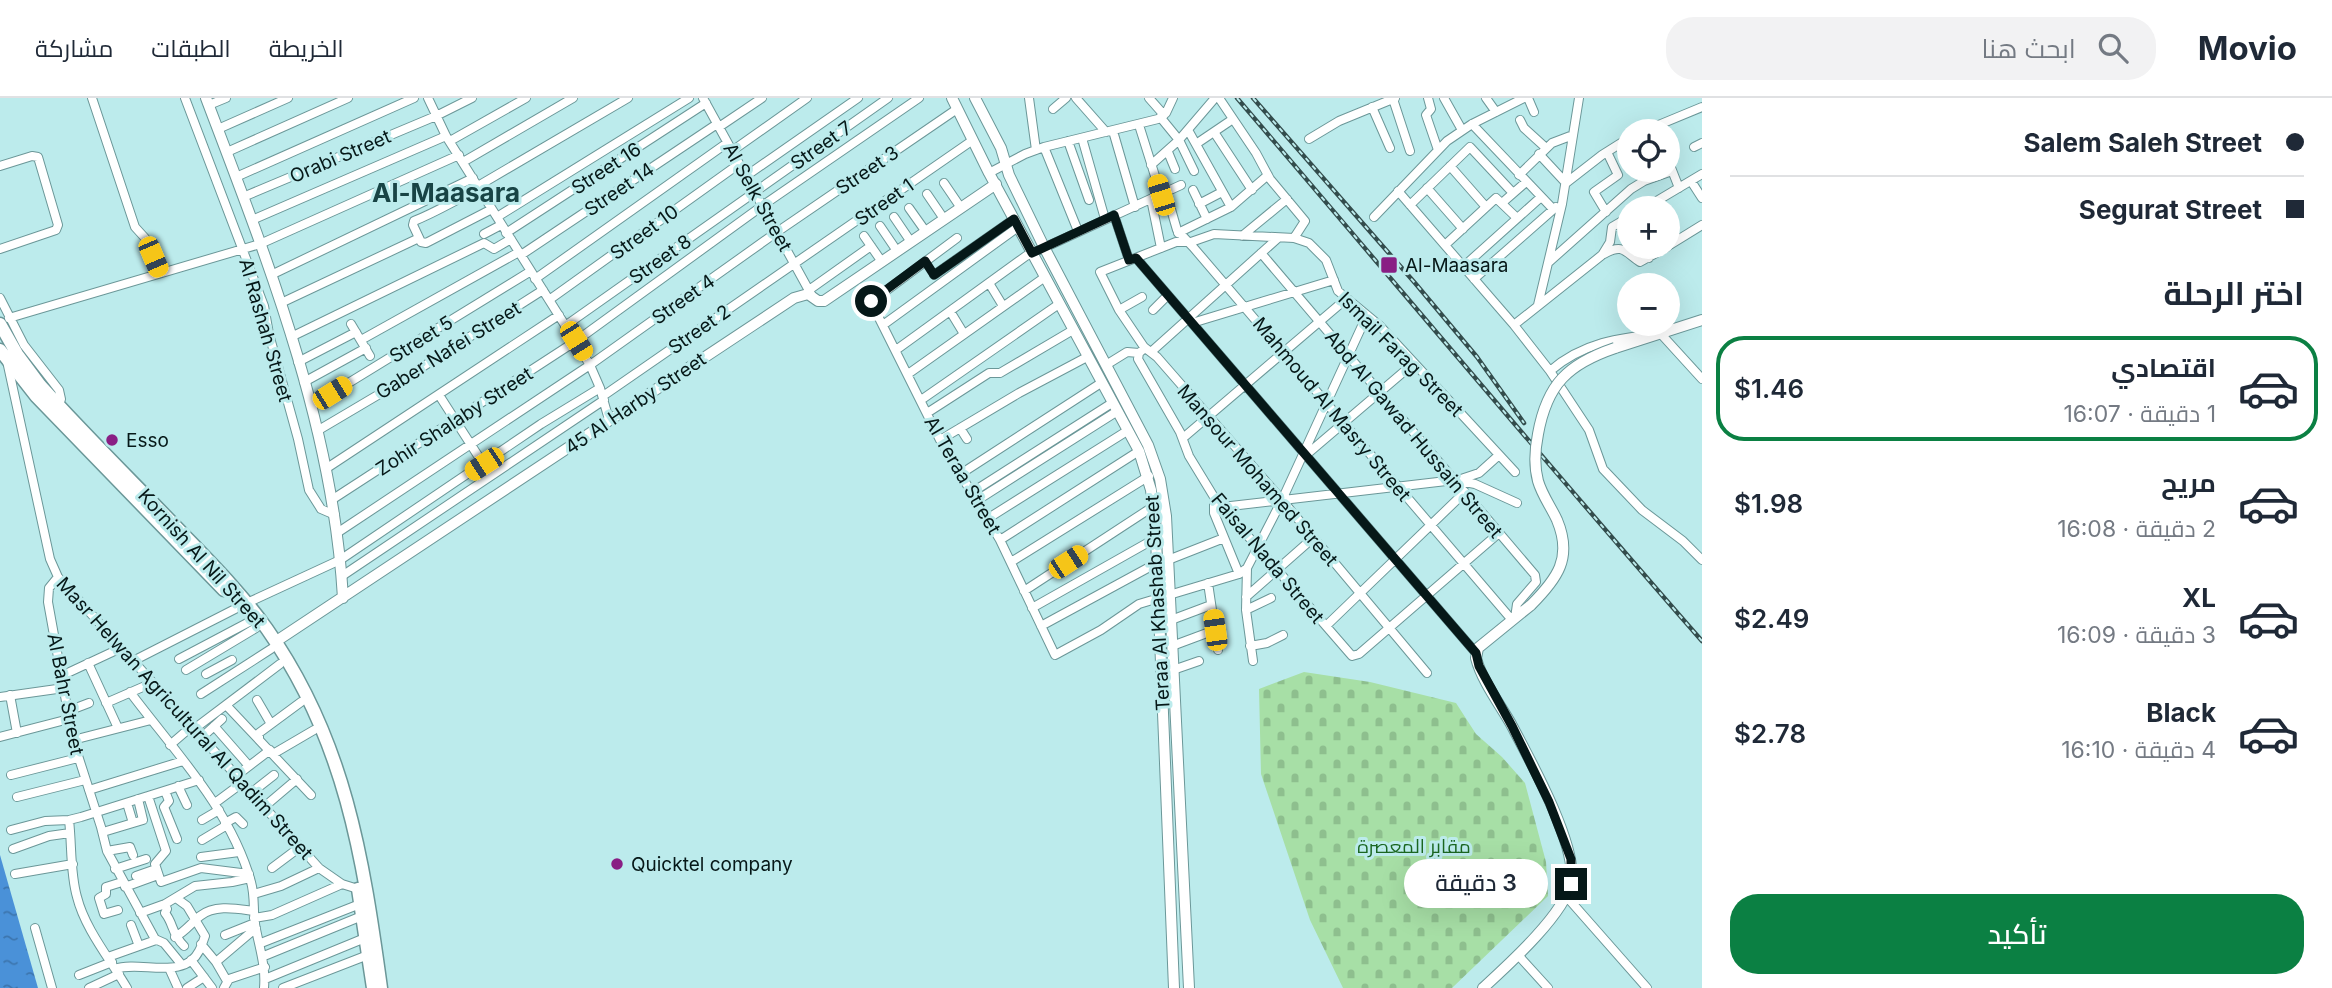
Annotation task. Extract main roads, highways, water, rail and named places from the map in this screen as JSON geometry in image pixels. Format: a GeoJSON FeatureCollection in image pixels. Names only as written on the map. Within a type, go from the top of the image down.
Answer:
{"type":"FeatureCollection","features":[{"type":"Feature","properties":{"kind":"highway","name":"Kornish Al Nil Street"},"geometry":{"type":"LineString","coordinates":[[4,321],[28,370],[212,564],[305,692],[348,802],[362,859],[372,987]]}},
{"type":"Feature","properties":{"kind":"highway","name":"Kornish Al Nil Street"},"geometry":{"type":"LineString","coordinates":[[3,355],[36,396],[243,605],[254,625],[273,645],[314,730],[341,805],[358,889],[372,987]]}},
{"type":"Feature","properties":{"kind":"water"},"geometry":{"type":"Polygon","coordinates":[[[0,855],[38,988],[0,988],[0,855]]]}},
{"type":"Feature","properties":{"kind":"railway"},"geometry":{"type":"LineString","coordinates":[[1237,98],[1702,641]]}},
{"type":"Feature","properties":{"kind":"railway"},"geometry":{"type":"LineString","coordinates":[[1253,98],[1477,357],[1524,423]]}},
{"type":"Feature","properties":{"kind":"place","name":"Al-Maasara"},"geometry":{"type":"Point","coordinates":[1389,265]}},
{"type":"Feature","properties":{"kind":"place","name":"Esso"},"geometry":{"type":"Point","coordinates":[112,440]}},
{"type":"Feature","properties":{"kind":"place","name":"Quicktel company"},"geometry":{"type":"Point","coordinates":[617,864]}},
{"type":"Feature","properties":{"kind":"district","name":"Al-Maasara"},"geometry":{"type":"Point","coordinates":[446,193]}},
{"type":"Feature","properties":{"kind":"park label","name":"مقابر المعصرة"},"geometry":{"type":"Point","coordinates":[1414,846]}}]}
